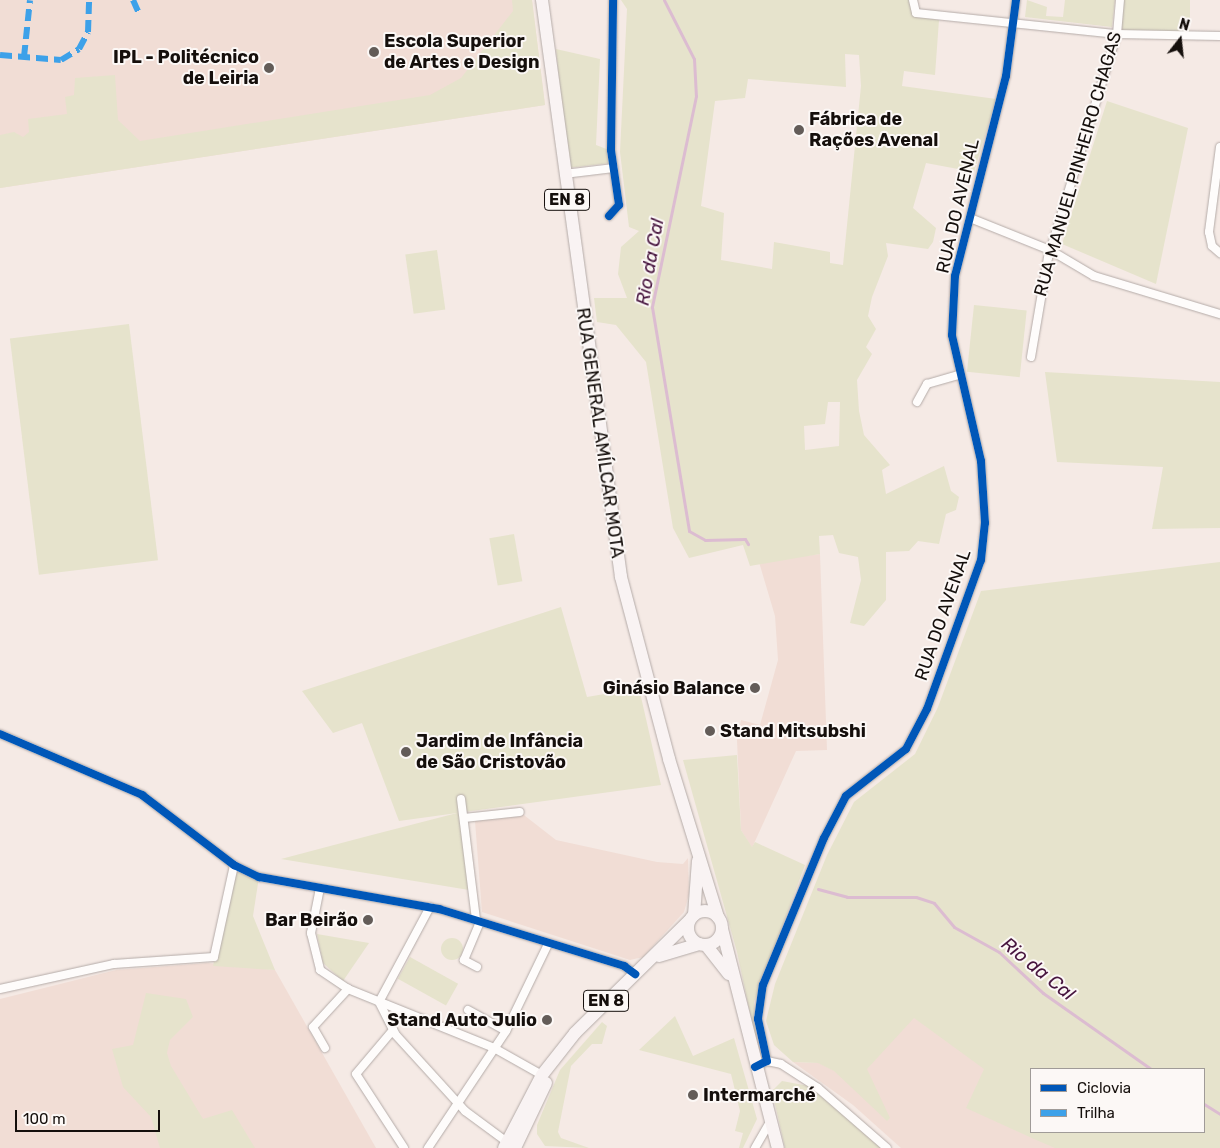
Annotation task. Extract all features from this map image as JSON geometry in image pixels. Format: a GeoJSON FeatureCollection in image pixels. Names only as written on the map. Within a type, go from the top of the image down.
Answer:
{"type":"FeatureCollection","features":[{"type":"Feature","properties":{"kind":"main road","name":"RUA GENERAL AMÍLCAR MOTA"},"geometry":{"type":"LineString","coordinates":[[542,0],[564,174],[621,577],[699,859],[720,923],[731,979],[778,1148]]}},
{"type":"Feature","properties":{"kind":"main road","name":"RUA GENERAL AMÍLCAR MOTA"},"geometry":{"type":"LineString","coordinates":[[692,918],[699,859]]}},
{"type":"Feature","properties":{"kind":"main road"},"geometry":{"type":"LineString","coordinates":[[692,918],[709,911],[720,923]]}},
{"type":"Feature","properties":{"kind":"main road","name":"EN 8"},"geometry":{"type":"LineString","coordinates":[[692,918],[688,932],[702,944]]}},
{"type":"Feature","properties":{"kind":"main road","name":"EN 8"},"geometry":{"type":"LineString","coordinates":[[514,1147],[545,1072],[589,1017],[654,958],[692,918]]}},
{"type":"Feature","properties":{"kind":"main road","name":"EN 8"},"geometry":{"type":"LineString","coordinates":[[654,958],[715,942],[720,923]]}},
{"type":"Feature","properties":{"kind":"main road"},"geometry":{"type":"LineString","coordinates":[[702,944],[731,979]]}},
{"type":"Feature","properties":{"kind":"street"},"geometry":{"type":"LineString","coordinates":[[609,216],[619,205],[614,168],[613,0]]}},
{"type":"Feature","properties":{"kind":"street"},"geometry":{"type":"LineString","coordinates":[[913,0],[916,13],[1116,34],[1220,36]]}},
{"type":"Feature","properties":{"kind":"street","name":"RUA DO AVENAL"},"geometry":{"type":"LineString","coordinates":[[767,1061],[758,1018],[763,986],[824,838],[846,796],[906,750],[927,709],[981,560],[985,523],[981,461],[959,375],[952,335],[956,276],[1006,76],[1016,0]]}},
{"type":"Feature","properties":{"kind":"street","name":"RUA MANUEL PINHEIRO CHAGAS"},"geometry":{"type":"LineString","coordinates":[[1031,357],[1050,250],[1116,34],[1120,0]]}},
{"type":"Feature","properties":{"kind":"street"},"geometry":{"type":"LineString","coordinates":[[1220,147],[1209,232],[1212,246],[1220,253]]}},
{"type":"Feature","properties":{"kind":"street"},"geometry":{"type":"LineString","coordinates":[[564,174],[614,168]]}},
{"type":"Feature","properties":{"kind":"street"},"geometry":{"type":"LineString","coordinates":[[970,218],[1050,250],[1094,276],[1220,314]]}},
{"type":"Feature","properties":{"kind":"street"},"geometry":{"type":"LineString","coordinates":[[917,402],[927,384],[959,375]]}},
{"type":"Feature","properties":{"kind":"street"},"geometry":{"type":"LineString","coordinates":[[0,734],[142,795],[234,864],[259,877],[430,907],[624,966],[635,974]]}},
{"type":"Feature","properties":{"kind":"street"},"geometry":{"type":"LineString","coordinates":[[461,799],[478,921],[464,960],[477,967]]}},
{"type":"Feature","properties":{"kind":"street"},"geometry":{"type":"LineString","coordinates":[[464,818],[520,812]]}},
{"type":"Feature","properties":{"kind":"street"},"geometry":{"type":"LineString","coordinates":[[0,989],[114,964],[214,957],[234,864]]}},
{"type":"Feature","properties":{"kind":"street"},"geometry":{"type":"LineString","coordinates":[[320,888],[311,933],[312,953],[320,970],[348,989],[494,1048],[545,1072]]}},
{"type":"Feature","properties":{"kind":"street"},"geometry":{"type":"LineString","coordinates":[[379,1002],[430,907]]}},
{"type":"Feature","properties":{"kind":"street"},"geometry":{"type":"LineString","coordinates":[[428,1148],[456,1101],[506,1031],[548,944]]}},
{"type":"Feature","properties":{"kind":"street"},"geometry":{"type":"LineString","coordinates":[[325,1048],[313,1026],[348,989]]}},
{"type":"Feature","properties":{"kind":"street"},"geometry":{"type":"LineString","coordinates":[[379,1002],[393,1030],[456,1101],[514,1147]]}},
{"type":"Feature","properties":{"kind":"street"},"geometry":{"type":"LineString","coordinates":[[468,1010],[506,1031]]}},
{"type":"Feature","properties":{"kind":"street"},"geometry":{"type":"LineString","coordinates":[[393,1030],[356,1074],[404,1148]]}},
{"type":"Feature","properties":{"kind":"street"},"geometry":{"type":"LineString","coordinates":[[755,1067],[767,1061],[781,1064],[818,1088],[887,1148]]}},
{"type":"Feature","properties":{"kind":"street"},"geometry":{"type":"LineString","coordinates":[[755,1148],[771,1120]]}},
{"type":"Feature","properties":{"kind":"shaded area","name":"IPL - Politécnico de Leiria"},"geometry":{"type":"Polygon","coordinates":[[[0,0],[532,0],[545,105],[0,188],[0,0]]]}},
{"type":"Feature","properties":{"kind":"shaded area"},"geometry":{"type":"Polygon","coordinates":[[[512,0],[532,0],[545,105],[0,188],[0,135],[14,132],[23,137],[29,132],[28,119],[67,114],[65,97],[74,95],[75,78],[115,75],[118,120],[140,141],[430,95],[461,78],[513,11],[512,0]]]}},
{"type":"Feature","properties":{"kind":"shaded area"},"geometry":{"type":"Polygon","coordinates":[[[621,0],[910,0],[915,16],[939,20],[935,75],[904,71],[902,86],[996,99],[974,172],[926,163],[913,208],[936,228],[933,242],[928,249],[886,243],[888,256],[872,297],[868,316],[876,329],[866,347],[872,354],[857,380],[859,411],[864,435],[890,465],[882,470],[886,494],[944,466],[951,491],[959,497],[956,510],[946,514],[939,544],[918,541],[909,551],[886,552],[886,600],[864,626],[850,623],[861,580],[858,557],[839,553],[833,535],[819,536],[820,554],[750,566],[743,545],[689,558],[673,528],[646,362],[616,325],[597,322],[594,298],[627,298],[618,274],[621,247],[639,231],[629,227],[620,152],[627,9],[621,0]],[[845,54],[846,87],[748,79],[745,98],[715,101],[701,206],[724,213],[721,260],[772,269],[774,242],[830,252],[830,263],[843,265],[861,86],[859,55],[845,54]],[[828,402],[825,424],[804,426],[805,450],[839,446],[840,402],[828,402]]]}},
{"type":"Feature","properties":{"kind":"shaded area"},"geometry":{"type":"Polygon","coordinates":[[[1027,0],[1047,7],[1046,16],[1063,17],[1065,0],[1115,0],[1112,27],[1025,17],[1027,0]]]}},
{"type":"Feature","properties":{"kind":"shaded area"},"geometry":{"type":"Polygon","coordinates":[[[1122,0],[1190,0],[1190,32],[1122,32],[1122,0]]]}},
{"type":"Feature","properties":{"kind":"shaded area"},"geometry":{"type":"Polygon","coordinates":[[[556,49],[600,59],[596,145],[609,150],[610,163],[568,168],[556,49]]]}},
{"type":"Feature","properties":{"kind":"shaded area"},"geometry":{"type":"Polygon","coordinates":[[[1107,101],[1188,128],[1156,284],[1062,244],[1107,101]]]}},
{"type":"Feature","properties":{"kind":"shaded area"},"geometry":{"type":"Polygon","coordinates":[[[437,250],[445,309],[414,314],[405,254],[437,250]]]}},
{"type":"Feature","properties":{"kind":"shaded area"},"geometry":{"type":"Polygon","coordinates":[[[974,305],[1027,311],[1020,377],[967,372],[974,305]]]}},
{"type":"Feature","properties":{"kind":"shaded area"},"geometry":{"type":"Polygon","coordinates":[[[129,324],[158,560],[39,575],[10,339],[129,324]]]}},
{"type":"Feature","properties":{"kind":"shaded area"},"geometry":{"type":"Polygon","coordinates":[[[1045,372],[1220,382],[1220,528],[1152,529],[1163,467],[1057,462],[1045,372]]]}},
{"type":"Feature","properties":{"kind":"shaded area"},"geometry":{"type":"Polygon","coordinates":[[[514,534],[522,581],[498,586],[489,538],[514,534]]]}},
{"type":"Feature","properties":{"kind":"shaded area"},"geometry":{"type":"Polygon","coordinates":[[[820,554],[827,750],[796,751],[752,848],[741,830],[737,740],[741,720],[760,725],[778,660],[775,616],[759,562],[820,554]]]}},
{"type":"Feature","properties":{"kind":"shaded area"},"geometry":{"type":"Polygon","coordinates":[[[1220,562],[1220,1148],[1055,1148],[966,1108],[984,1069],[914,1018],[867,1069],[890,1118],[887,1121],[834,1071],[818,1063],[793,1062],[774,1045],[766,1021],[775,984],[827,855],[854,802],[915,754],[938,707],[981,591],[1220,562]]]}},
{"type":"Feature","properties":{"kind":"shaded area"},"geometry":{"type":"Polygon","coordinates":[[[561,607],[587,697],[639,688],[661,785],[399,821],[362,723],[333,733],[302,691],[561,607]]]}},
{"type":"Feature","properties":{"kind":"shaded area"},"geometry":{"type":"Polygon","coordinates":[[[737,755],[741,830],[752,847],[755,842],[805,865],[754,1002],[758,1051],[737,952],[683,760],[737,755]]]}},
{"type":"Feature","properties":{"kind":"shaded area"},"geometry":{"type":"Polygon","coordinates":[[[461,812],[469,890],[281,859],[368,836],[461,812]]]}},
{"type":"Feature","properties":{"kind":"shaded area"},"geometry":{"type":"Polygon","coordinates":[[[520,812],[556,840],[657,862],[683,864],[688,858],[689,894],[684,912],[643,957],[630,960],[482,912],[475,821],[520,812]]]}},
{"type":"Feature","properties":{"kind":"shaded area"},"geometry":{"type":"Polygon","coordinates":[[[234,865],[259,877],[253,916],[275,970],[213,966],[234,865]]]}},
{"type":"Feature","properties":{"kind":"shaded area"},"geometry":{"type":"Polygon","coordinates":[[[317,934],[369,943],[343,981],[323,963],[317,934]]]}},
{"type":"Feature","properties":{"kind":"shaded area"},"geometry":{"type":"Polygon","coordinates":[[[452,938],[460,941],[463,949],[460,957],[452,960],[444,957],[441,949],[444,941],[452,938]]]}},
{"type":"Feature","properties":{"kind":"shaded area"},"geometry":{"type":"Polygon","coordinates":[[[410,957],[458,984],[446,1006],[398,979],[410,957]]]}},
{"type":"Feature","properties":{"kind":"shaded area"},"geometry":{"type":"Polygon","coordinates":[[[207,963],[275,970],[376,1148],[0,1148],[0,999],[116,970],[207,963]]]}},
{"type":"Feature","properties":{"kind":"shaded area"},"geometry":{"type":"Polygon","coordinates":[[[146,993],[186,999],[193,1017],[170,1040],[167,1053],[171,1066],[203,1119],[232,1110],[255,1148],[160,1148],[151,1117],[123,1087],[112,1049],[133,1045],[146,993]]]}},
{"type":"Feature","properties":{"kind":"shaded area"},"geometry":{"type":"Polygon","coordinates":[[[917,995],[963,1033],[1030,1133],[1140,1148],[901,1148],[853,1105],[793,1062],[818,1063],[917,995]]]}},
{"type":"Feature","properties":{"kind":"shaded area"},"geometry":{"type":"Polygon","coordinates":[[[675,1016],[693,1056],[734,1038],[757,1119],[743,1148],[739,1148],[743,1133],[735,1131],[740,1111],[731,1074],[639,1050],[675,1016]]]}},
{"type":"Feature","properties":{"kind":"shaded area"},"geometry":{"type":"Polygon","coordinates":[[[602,1022],[607,1026],[602,1044],[592,1044],[571,1066],[558,1132],[561,1138],[589,1148],[545,1146],[537,1134],[537,1125],[560,1070],[602,1022]]]}},
{"type":"Feature","properties":{"kind":"shaded area"},"geometry":{"type":"Polygon","coordinates":[[[782,1081],[809,1086],[881,1148],[785,1148],[772,1091],[782,1081]]]}},
{"type":"Feature","properties":{"kind":"waterway","name":"Rio da Cal"},"geometry":{"type":"LineString","coordinates":[[664,0],[694,59],[696,96],[652,307],[689,531],[705,540],[745,539],[748,544]]}},
{"type":"Feature","properties":{"kind":"waterway","name":"Rio da Cal"},"geometry":{"type":"LineString","coordinates":[[818,889],[847,897],[916,897],[934,903],[954,927],[999,952],[1043,993],[1150,1068]]}},
{"type":"Feature","properties":{"kind":"waterway","name":"Rio da Cal"},"geometry":{"type":"LineString","coordinates":[[1205,1105],[1220,1114]]}},
{"type":"Feature","properties":{"kind":"marked path"},"geometry":{"type":"LineString","coordinates":[[24,57],[30,0]]}},
{"type":"Feature","properties":{"kind":"marked path"},"geometry":{"type":"LineString","coordinates":[[0,55],[61,60],[79,49],[88,32],[89,0]]}},
{"type":"Feature","properties":{"kind":"marked path"},"geometry":{"type":"LineString","coordinates":[[133,0],[140,16]]}},
{"type":"Feature","properties":{"kind":"cycle path"},"geometry":{"type":"LineString","coordinates":[[609,216],[619,205],[611,150],[613,0]]}},
{"type":"Feature","properties":{"kind":"cycle path"},"geometry":{"type":"LineString","coordinates":[[755,1067],[767,1061],[758,1019],[763,985],[824,838],[846,796],[906,749],[927,709],[981,560],[985,523],[981,461],[952,335],[955,276],[1006,76],[1016,0]]}},
{"type":"Feature","properties":{"kind":"cycle path"},"geometry":{"type":"LineString","coordinates":[[0,734],[142,795],[234,865],[259,877],[439,909],[624,966],[635,974]]}},
{"type":"Feature","properties":{"kind":"place","name":"Escola Superior de Artes e Design"},"geometry":{"type":"Point","coordinates":[374,52]}},
{"type":"Feature","properties":{"kind":"place","name":"IPL - Politécnico de Leiria"},"geometry":{"type":"Point","coordinates":[269,68]}},
{"type":"Feature","properties":{"kind":"place","name":"Fábrica de Rações Avenal"},"geometry":{"type":"Point","coordinates":[799,130]}},
{"type":"Feature","properties":{"kind":"place","name":"Ginásio Balance"},"geometry":{"type":"Point","coordinates":[755,688]}},
{"type":"Feature","properties":{"kind":"place","name":"Stand Mitsubshi"},"geometry":{"type":"Point","coordinates":[710,731]}},
{"type":"Feature","properties":{"kind":"place","name":"Jardim de Infância de São Cristovão"},"geometry":{"type":"Point","coordinates":[406,752]}},
{"type":"Feature","properties":{"kind":"place","name":"Bar Beirão"},"geometry":{"type":"Point","coordinates":[368,920]}},
{"type":"Feature","properties":{"kind":"place","name":"Stand Auto Julio"},"geometry":{"type":"Point","coordinates":[547,1020]}},
{"type":"Feature","properties":{"kind":"place","name":"Intermarché"},"geometry":{"type":"Point","coordinates":[693,1095]}}]}
